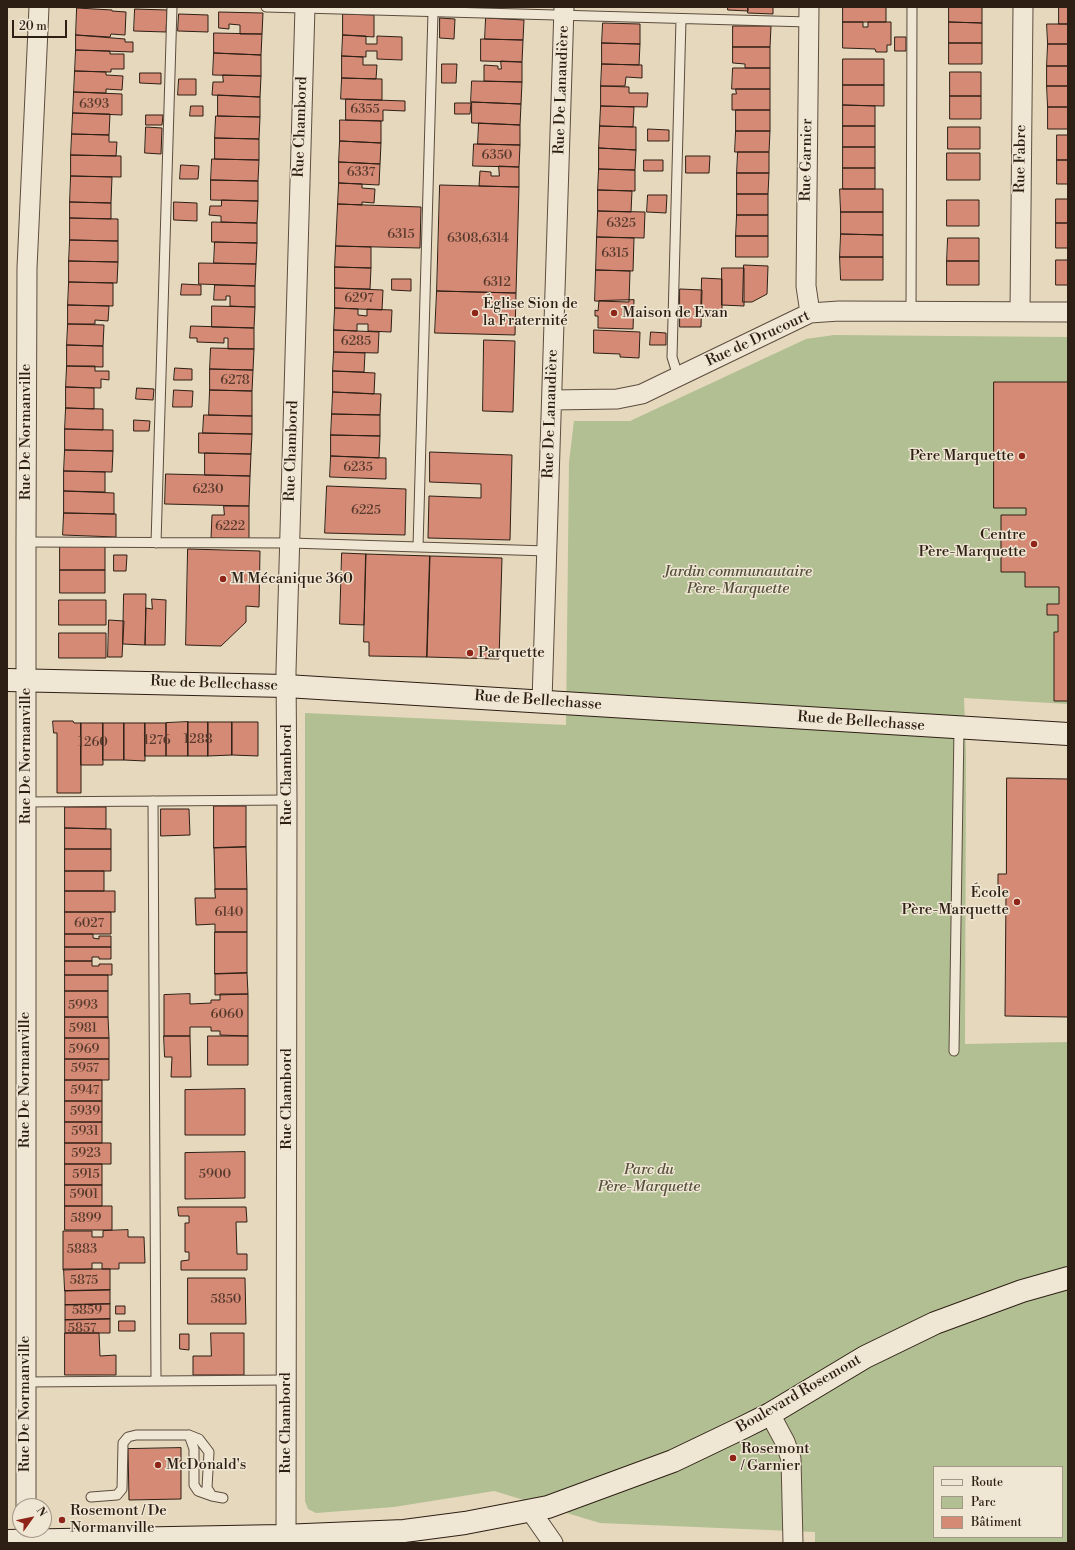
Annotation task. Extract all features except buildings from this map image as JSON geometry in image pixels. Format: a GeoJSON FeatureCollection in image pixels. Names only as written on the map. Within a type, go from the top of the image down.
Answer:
{"type":"FeatureCollection","features":[{"type":"Feature","properties":{"kind":"main road","name":"Rue de Bellechasse"},"geometry":{"type":"LineString","coordinates":[[16,680],[286,686],[1068,734]]}},
{"type":"Feature","properties":{"kind":"main road","name":"Boulevard Rosemont"},"geometry":{"type":"LineString","coordinates":[[21,1539],[286,1539],[404,1531],[465,1524],[539,1509],[673,1461],[770,1414],[865,1357],[935,1323],[1022,1291],[1068,1278]]}},
{"type":"Feature","properties":{"kind":"street","name":"Rue De Normanville"},"geometry":{"type":"LineString","coordinates":[[26,1498],[26,802],[16,680],[26,542],[27,268],[39,7]]}},
{"type":"Feature","properties":{"kind":"street","name":"Rue Fabre"},"geometry":{"type":"LineString","coordinates":[[1020,311],[1022,7]]}},
{"type":"Feature","properties":{"kind":"street","name":"Rue Chambord"},"geometry":{"type":"LineString","coordinates":[[286,1539],[286,686],[305,8]]}},
{"type":"Feature","properties":{"kind":"street","name":"Rue De Lanaudière"},"geometry":{"type":"LineString","coordinates":[[542,701],[564,11]]}},
{"type":"Feature","properties":{"kind":"street","name":"Rue Garnier"},"geometry":{"type":"LineString","coordinates":[[809,14],[806,290],[810,313]]}},
{"type":"Feature","properties":{"kind":"street","name":"Rue de Drucourt"},"geometry":{"type":"LineString","coordinates":[[552,400],[617,399],[642,394],[810,313],[839,311],[1068,312]]}},
{"type":"Feature","properties":{"kind":"street"},"geometry":{"type":"LineString","coordinates":[[770,1414],[785,1442],[791,1459],[793,1543]]}},
{"type":"Feature","properties":{"kind":"street"},"geometry":{"type":"LineString","coordinates":[[539,1509],[553,1543]]}},
{"type":"Feature","properties":{"kind":"lane"},"geometry":{"type":"LineString","coordinates":[[156,543],[172,7]]}},
{"type":"Feature","properties":{"kind":"lane"},"geometry":{"type":"LineString","coordinates":[[266,7],[433,12],[564,11],[681,19],[809,14]]}},
{"type":"Feature","properties":{"kind":"lane"},"geometry":{"type":"LineString","coordinates":[[911,311],[912,7]]}},
{"type":"Feature","properties":{"kind":"lane"},"geometry":{"type":"LineString","coordinates":[[418,547],[433,12]]}},
{"type":"Feature","properties":{"kind":"lane"},"geometry":{"type":"LineString","coordinates":[[678,376],[672,356],[681,19]]}},
{"type":"Feature","properties":{"kind":"lane"},"geometry":{"type":"LineString","coordinates":[[26,542],[290,543],[547,551]]}},
{"type":"Feature","properties":{"kind":"lane"},"geometry":{"type":"LineString","coordinates":[[954,1051],[959,728]]}},
{"type":"Feature","properties":{"kind":"lane"},"geometry":{"type":"LineString","coordinates":[[26,802],[287,800]]}},
{"type":"Feature","properties":{"kind":"lane"},"geometry":{"type":"LineString","coordinates":[[153,801],[156,1381]]}},
{"type":"Feature","properties":{"kind":"lane"},"geometry":{"type":"LineString","coordinates":[[25,1382],[286,1380]]}},
{"type":"Feature","properties":{"kind":"lane"},"geometry":{"type":"LineString","coordinates":[[91,1497],[117,1495],[122,1489],[124,1443],[128,1438],[136,1435],[189,1436],[199,1439],[209,1452],[207,1488],[212,1496]]}},
{"type":"Feature","properties":{"kind":"lane"},"geometry":{"type":"LineString","coordinates":[[189,1436],[194,1449],[194,1485],[198,1491],[223,1498]]}},
{"type":"Feature","properties":{"kind":"green space","name":"Parc du Père-Marquette"},"geometry":{"type":"Polygon","coordinates":[[[834,335],[1068,337],[1068,704],[964,698],[966,756],[965,1044],[1068,1042],[1068,1543],[815,1543],[815,1532],[600,1523],[494,1491],[394,1507],[316,1513],[308,1509],[305,1501],[305,713],[566,725],[569,462],[574,421],[630,421],[806,339],[834,335]]]}},
{"type":"Feature","properties":{"kind":"place","name":"Église Sion de la Fraternité"},"geometry":{"type":"Point","coordinates":[475,313]}},
{"type":"Feature","properties":{"kind":"place","name":"Maison de Evan"},"geometry":{"type":"Point","coordinates":[614,313]}},
{"type":"Feature","properties":{"kind":"place","name":"Père Marquette"},"geometry":{"type":"Point","coordinates":[1022,456]}},
{"type":"Feature","properties":{"kind":"place","name":"Centre Père-Marquette"},"geometry":{"type":"Point","coordinates":[1034,544]}},
{"type":"Feature","properties":{"kind":"place","name":"M Mécanique 360"},"geometry":{"type":"Point","coordinates":[223,579]}},
{"type":"Feature","properties":{"kind":"place","name":"Parquette"},"geometry":{"type":"Point","coordinates":[470,653]}},
{"type":"Feature","properties":{"kind":"place","name":"École Père-Marquette"},"geometry":{"type":"Point","coordinates":[1017,902]}},
{"type":"Feature","properties":{"kind":"place","name":"Rosemont / Garnier"},"geometry":{"type":"Point","coordinates":[733,1458]}},
{"type":"Feature","properties":{"kind":"place","name":"McDonald's"},"geometry":{"type":"Point","coordinates":[158,1465]}},
{"type":"Feature","properties":{"kind":"place","name":"Rosemont / De Normanville"},"geometry":{"type":"Point","coordinates":[62,1520]}},
{"type":"Feature","properties":{"kind":"park label","name":"Jardin communautaire Père-Marquette"},"geometry":{"type":"Point","coordinates":[738,580]}}]}
